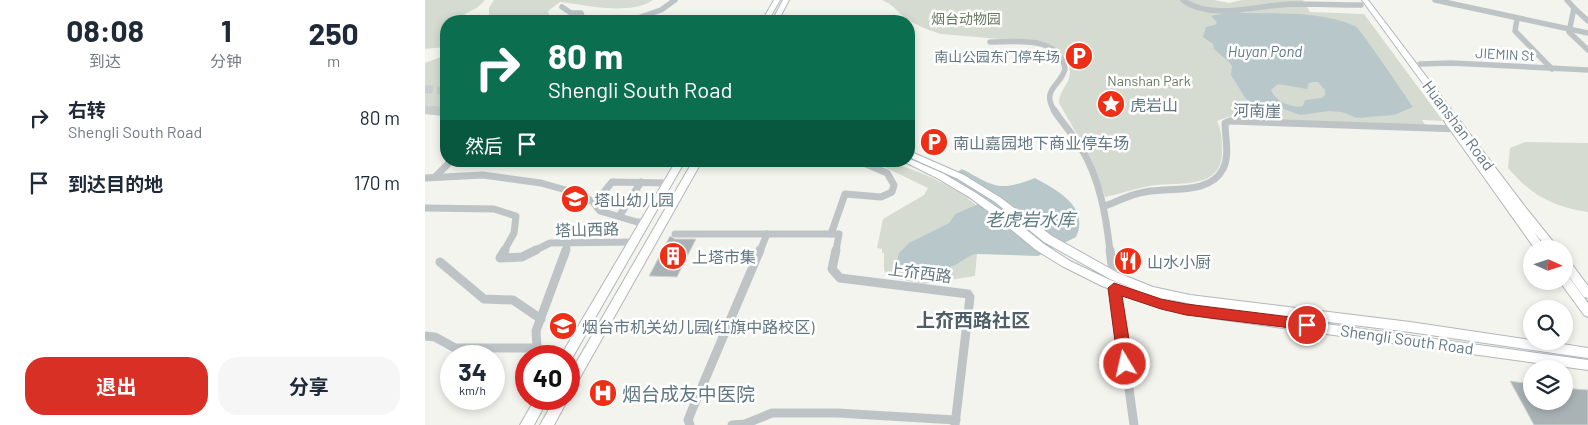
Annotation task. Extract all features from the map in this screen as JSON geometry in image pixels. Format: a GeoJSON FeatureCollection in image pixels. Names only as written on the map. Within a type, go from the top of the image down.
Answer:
{"type":"FeatureCollection","features":[{"type":"Feature","properties":{"kind":"main road"},"geometry":{"type":"LineString","coordinates":[[768,15],[777,0]]}},
{"type":"Feature","properties":{"kind":"main road"},"geometry":{"type":"LineString","coordinates":[[778,15],[786,0]]}},
{"type":"Feature","properties":{"kind":"main road","name":"Huanshan Road"},"geometry":{"type":"LineString","coordinates":[[1361,2],[1458,129],[1547,240]]}},
{"type":"Feature","properties":{"kind":"main road","name":"Huanshan Road"},"geometry":{"type":"LineString","coordinates":[[1458,129],[1534,240]]}},
{"type":"Feature","properties":{"kind":"main road","name":"Shengli South Road"},"geometry":{"type":"LineString","coordinates":[[915,157],[961,177],[998,200],[1048,239],[1107,279],[1190,300],[1409,327],[1588,354]]}},
{"type":"Feature","properties":{"kind":"main road","name":"Shengli South Road"},"geometry":{"type":"LineString","coordinates":[[915,165],[951,181],[992,208],[1047,251],[1161,304],[1211,314],[1307,325],[1588,365]]}},
{"type":"Feature","properties":{"kind":"main road"},"geometry":{"type":"LineString","coordinates":[[573,345],[677,167]]}},
{"type":"Feature","properties":{"kind":"main road"},"geometry":{"type":"LineString","coordinates":[[580,367],[694,167]]}},
{"type":"Feature","properties":{"kind":"main road"},"geometry":{"type":"LineString","coordinates":[[1524,226],[1536,226]]}},
{"type":"Feature","properties":{"kind":"main road"},"geometry":{"type":"LineString","coordinates":[[1573,274],[1585,290]]}},
{"type":"Feature","properties":{"kind":"main road"},"geometry":{"type":"LineString","coordinates":[[1572,290],[1588,312]]}},
{"type":"Feature","properties":{"kind":"main road"},"geometry":{"type":"LineString","coordinates":[[527,425],[536,410]]}},
{"type":"Feature","properties":{"kind":"main road"},"geometry":{"type":"LineString","coordinates":[[547,425],[556,410]]}},
{"type":"Feature","properties":{"kind":"street"},"geometry":{"type":"LineString","coordinates":[[646,15],[661,10],[675,0]]}},
{"type":"Feature","properties":{"kind":"street"},"geometry":{"type":"LineString","coordinates":[[1183,0],[1193,8],[1214,11],[1290,4],[1361,2]]}},
{"type":"Feature","properties":{"kind":"street"},"geometry":{"type":"LineString","coordinates":[[1435,0],[1517,19],[1588,32]]}},
{"type":"Feature","properties":{"kind":"street"},"geometry":{"type":"LineString","coordinates":[[1445,0],[1570,29]]}},
{"type":"Feature","properties":{"kind":"street"},"geometry":{"type":"LineString","coordinates":[[1567,0],[1588,21]]}},
{"type":"Feature","properties":{"kind":"street"},"geometry":{"type":"LineString","coordinates":[[562,7],[571,13],[581,13],[582,15]]}},
{"type":"Feature","properties":{"kind":"street"},"geometry":{"type":"LineString","coordinates":[[1574,8],[1569,32],[1588,50]]}},
{"type":"Feature","properties":{"kind":"street"},"geometry":{"type":"LineString","coordinates":[[1517,19],[1515,32],[1552,69]]}},
{"type":"Feature","properties":{"kind":"street"},"geometry":{"type":"LineString","coordinates":[[990,42],[1045,44],[1058,53],[1066,70],[1055,82],[1050,93],[1049,102],[1052,110],[1073,134],[1086,155],[1105,206],[1107,279],[1134,425]]}},
{"type":"Feature","properties":{"kind":"street","name":"JIEMIN St"},"geometry":{"type":"LineString","coordinates":[[1420,64],[1451,63],[1588,70]]}},
{"type":"Feature","properties":{"kind":"street","name":"河南崖"},"geometry":{"type":"LineString","coordinates":[[1105,206],[1147,191],[1181,190],[1213,180],[1223,171],[1226,161],[1225,123],[1230,121],[1458,129]]}},
{"type":"Feature","properties":{"kind":"street"},"geometry":{"type":"LineString","coordinates":[[435,177],[445,167]]}},
{"type":"Feature","properties":{"kind":"street"},"geometry":{"type":"LineString","coordinates":[[675,234],[831,234],[845,194],[881,197],[892,192],[894,185],[887,173],[873,167]]}},
{"type":"Feature","properties":{"kind":"street"},"geometry":{"type":"LineString","coordinates":[[425,178],[471,175],[527,181],[568,189],[595,204],[600,211],[620,215],[637,222],[646,222]]}},
{"type":"Feature","properties":{"kind":"street"},"geometry":{"type":"LineString","coordinates":[[595,204],[612,182],[668,183]]}},
{"type":"Feature","properties":{"kind":"street"},"geometry":{"type":"LineString","coordinates":[[620,215],[641,182]]}},
{"type":"Feature","properties":{"kind":"street","name":"塔山西路"},"geometry":{"type":"LineString","coordinates":[[425,208],[494,209],[516,216],[514,234],[501,258],[522,257],[550,242],[634,242]]}},
{"type":"Feature","properties":{"kind":"street"},"geometry":{"type":"LineString","coordinates":[[690,425],[688,420],[692,410],[767,234]]}},
{"type":"Feature","properties":{"kind":"street","name":"上夼西路"},"geometry":{"type":"LineString","coordinates":[[831,234],[839,234],[832,269],[841,278],[968,294],[970,297],[955,422]]}},
{"type":"Feature","properties":{"kind":"street"},"geometry":{"type":"LineString","coordinates":[[537,345],[536,331],[569,241]]}},
{"type":"Feature","properties":{"kind":"street"},"geometry":{"type":"LineString","coordinates":[[440,262],[484,299],[507,297],[524,306],[531,315],[541,319]]}},
{"type":"Feature","properties":{"kind":"street"},"geometry":{"type":"LineString","coordinates":[[425,336],[435,338],[455,348],[515,348]]}},
{"type":"Feature","properties":{"kind":"street"},"geometry":{"type":"LineString","coordinates":[[732,425],[744,425],[772,414],[837,413],[955,422]]}},
{"type":"Feature","properties":{"kind":"green space"},"geometry":{"type":"Polygon","coordinates":[[[425,0],[485,0],[466,15],[440,15],[440,48],[425,49],[425,0]]]}},
{"type":"Feature","properties":{"kind":"green space"},"geometry":{"type":"Polygon","coordinates":[[[494,0],[653,0],[644,5],[621,8],[595,7],[560,2],[548,11],[549,15],[489,15],[489,8],[494,0]]]}},
{"type":"Feature","properties":{"kind":"green space","name":"Nanshan Park"},"geometry":{"type":"Polygon","coordinates":[[[882,0],[1214,0],[1229,3],[1242,0],[1303,0],[1310,12],[1364,14],[1443,121],[1422,120],[1426,126],[1249,120],[1228,117],[1217,121],[1222,139],[1220,164],[1215,173],[1206,179],[1184,184],[1149,186],[1105,197],[1091,159],[1059,103],[1061,94],[1068,81],[1070,68],[1065,58],[1057,49],[1046,43],[941,34],[915,23],[915,15],[902,15],[882,0]]]}},
{"type":"Feature","properties":{"kind":"green space"},"geometry":{"type":"Polygon","coordinates":[[[440,57],[440,108],[425,109],[425,63],[440,57]]]}},
{"type":"Feature","properties":{"kind":"green space"},"geometry":{"type":"Polygon","coordinates":[[[1525,142],[1588,143],[1588,212],[1564,207],[1543,198],[1525,186],[1508,168],[1510,148],[1525,142]]]}},
{"type":"Feature","properties":{"kind":"green space"},"geometry":{"type":"Polygon","coordinates":[[[884,167],[904,167],[927,176],[941,182],[976,205],[955,214],[949,223],[926,235],[898,262],[910,269],[960,263],[968,255],[977,254],[975,276],[923,284],[888,277],[884,270],[884,253],[882,253],[882,249],[877,248],[883,219],[924,195],[928,188],[884,167]]]}},
{"type":"Feature","properties":{"kind":"water","name":"Huyan Pond"},"geometry":{"type":"Polygon","coordinates":[[[1236,11],[1242,13],[1300,14],[1328,18],[1355,26],[1413,107],[1394,115],[1357,118],[1342,112],[1329,111],[1300,115],[1284,109],[1268,109],[1246,99],[1231,75],[1232,66],[1214,49],[1213,44],[1203,37],[1206,27],[1215,25],[1217,22],[1211,16],[1236,11]],[[1318,82],[1309,83],[1307,89],[1278,84],[1271,90],[1280,101],[1299,107],[1303,106],[1305,100],[1322,98],[1325,95],[1325,90],[1318,82]]]}},
{"type":"Feature","properties":{"kind":"water","name":"老虎岩水库"},"geometry":{"type":"Polygon","coordinates":[[[962,169],[997,186],[1013,185],[1035,178],[1053,188],[1075,208],[1079,217],[1076,237],[1038,256],[977,254],[969,256],[952,266],[927,271],[903,266],[897,262],[899,253],[909,243],[949,223],[955,214],[978,204],[942,182],[962,169]]]}},
{"type":"Feature","properties":{"kind":"building","name":"上塔市集"},"geometry":{"type":"Polygon","coordinates":[[[670,236],[675,239],[696,239],[677,277],[649,276],[670,236]]]}},
{"type":"Feature","properties":{"kind":"building"},"geometry":{"type":"Polygon","coordinates":[[[1510,381],[1523,383],[1523,405],[1510,381]]]}},
{"type":"Feature","properties":{"kind":"building"},"geometry":{"type":"Polygon","coordinates":[[[1573,389],[1588,390],[1588,425],[1534,425],[1526,410],[1573,410],[1573,389]]]}},
{"type":"Feature","properties":{"kind":"tunnel"},"geometry":{"type":"LineString","coordinates":[[425,89],[440,90]]}},
{"type":"Feature","properties":{"kind":"tunnel"},"geometry":{"type":"LineString","coordinates":[[425,110],[440,112]]}},
{"type":"Feature","properties":{"kind":"tunnel"},"geometry":{"type":"LineString","coordinates":[[430,110],[440,111]]}},
{"type":"Feature","properties":{"kind":"place","name":"南山公园东门停车场"},"geometry":{"type":"Point","coordinates":[1079,56]}},
{"type":"Feature","properties":{"kind":"place","name":"虎岩山"},"geometry":{"type":"Point","coordinates":[1111,104]}},
{"type":"Feature","properties":{"kind":"place","name":"南山嘉园地下商业停车场"},"geometry":{"type":"Point","coordinates":[934,142]}},
{"type":"Feature","properties":{"kind":"place","name":"塔山幼儿园"},"geometry":{"type":"Point","coordinates":[575,199]}},
{"type":"Feature","properties":{"kind":"place","name":"上塔市集"},"geometry":{"type":"Point","coordinates":[673,256]}},
{"type":"Feature","properties":{"kind":"place","name":"山水小厨"},"geometry":{"type":"Point","coordinates":[1128,261]}},
{"type":"Feature","properties":{"kind":"place","name":"烟台市机关幼儿园(红旗中路校区)"},"geometry":{"type":"Point","coordinates":[563,326]}},
{"type":"Feature","properties":{"kind":"place","name":"烟台成友中医院"},"geometry":{"type":"Point","coordinates":[603,393]}},
{"type":"Feature","properties":{"kind":"district","name":"上夼西路社区"},"geometry":{"type":"Point","coordinates":[973,319]}},
{"type":"Feature","properties":{"kind":"route"},"geometry":{"type":"LineString","coordinates":[[1125,364],[1114,288],[1161,304],[1211,314],[1307,325]]}},
{"type":"Feature","properties":{"kind":"park label","name":"烟台动物园"},"geometry":{"type":"Point","coordinates":[966,18]}}]}
